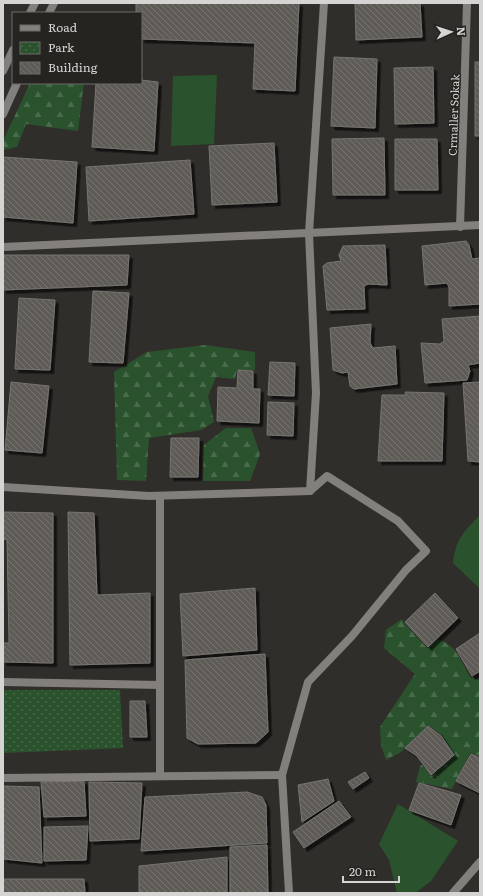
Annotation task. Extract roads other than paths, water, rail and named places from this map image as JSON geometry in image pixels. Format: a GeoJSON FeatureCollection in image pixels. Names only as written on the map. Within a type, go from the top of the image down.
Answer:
{"type":"FeatureCollection","features":[{"type":"Feature","properties":{"kind":"street"},"geometry":{"type":"LineString","coordinates":[[30,12],[35,3]]}},
{"type":"Feature","properties":{"kind":"street"},"geometry":{"type":"LineString","coordinates":[[50,12],[54,3]]}},
{"type":"Feature","properties":{"kind":"street"},"geometry":{"type":"LineString","coordinates":[[310,491],[316,393],[309,233],[324,3]]}},
{"type":"Feature","properties":{"kind":"street","name":"Crmaller Sokak"},"geometry":{"type":"LineString","coordinates":[[460,227],[467,3]]}},
{"type":"Feature","properties":{"kind":"street"},"geometry":{"type":"LineString","coordinates":[[3,71],[12,52]]}},
{"type":"Feature","properties":{"kind":"street"},"geometry":{"type":"LineString","coordinates":[[3,114],[17,84]]}},
{"type":"Feature","properties":{"kind":"street"},"geometry":{"type":"LineString","coordinates":[[3,246],[480,226]]}},
{"type":"Feature","properties":{"kind":"street"},"geometry":{"type":"LineString","coordinates":[[3,487],[160,496],[310,491],[327,476],[398,521],[426,551],[406,570],[352,636],[308,682],[282,775],[289,893]]}},
{"type":"Feature","properties":{"kind":"street"},"geometry":{"type":"LineString","coordinates":[[160,496],[160,776]]}},
{"type":"Feature","properties":{"kind":"street"},"geometry":{"type":"LineString","coordinates":[[3,682],[160,685]]}},
{"type":"Feature","properties":{"kind":"street"},"geometry":{"type":"LineString","coordinates":[[3,778],[282,775]]}},
{"type":"Feature","properties":{"kind":"street"},"geometry":{"type":"LineString","coordinates":[[453,893],[480,862]]}}]}
